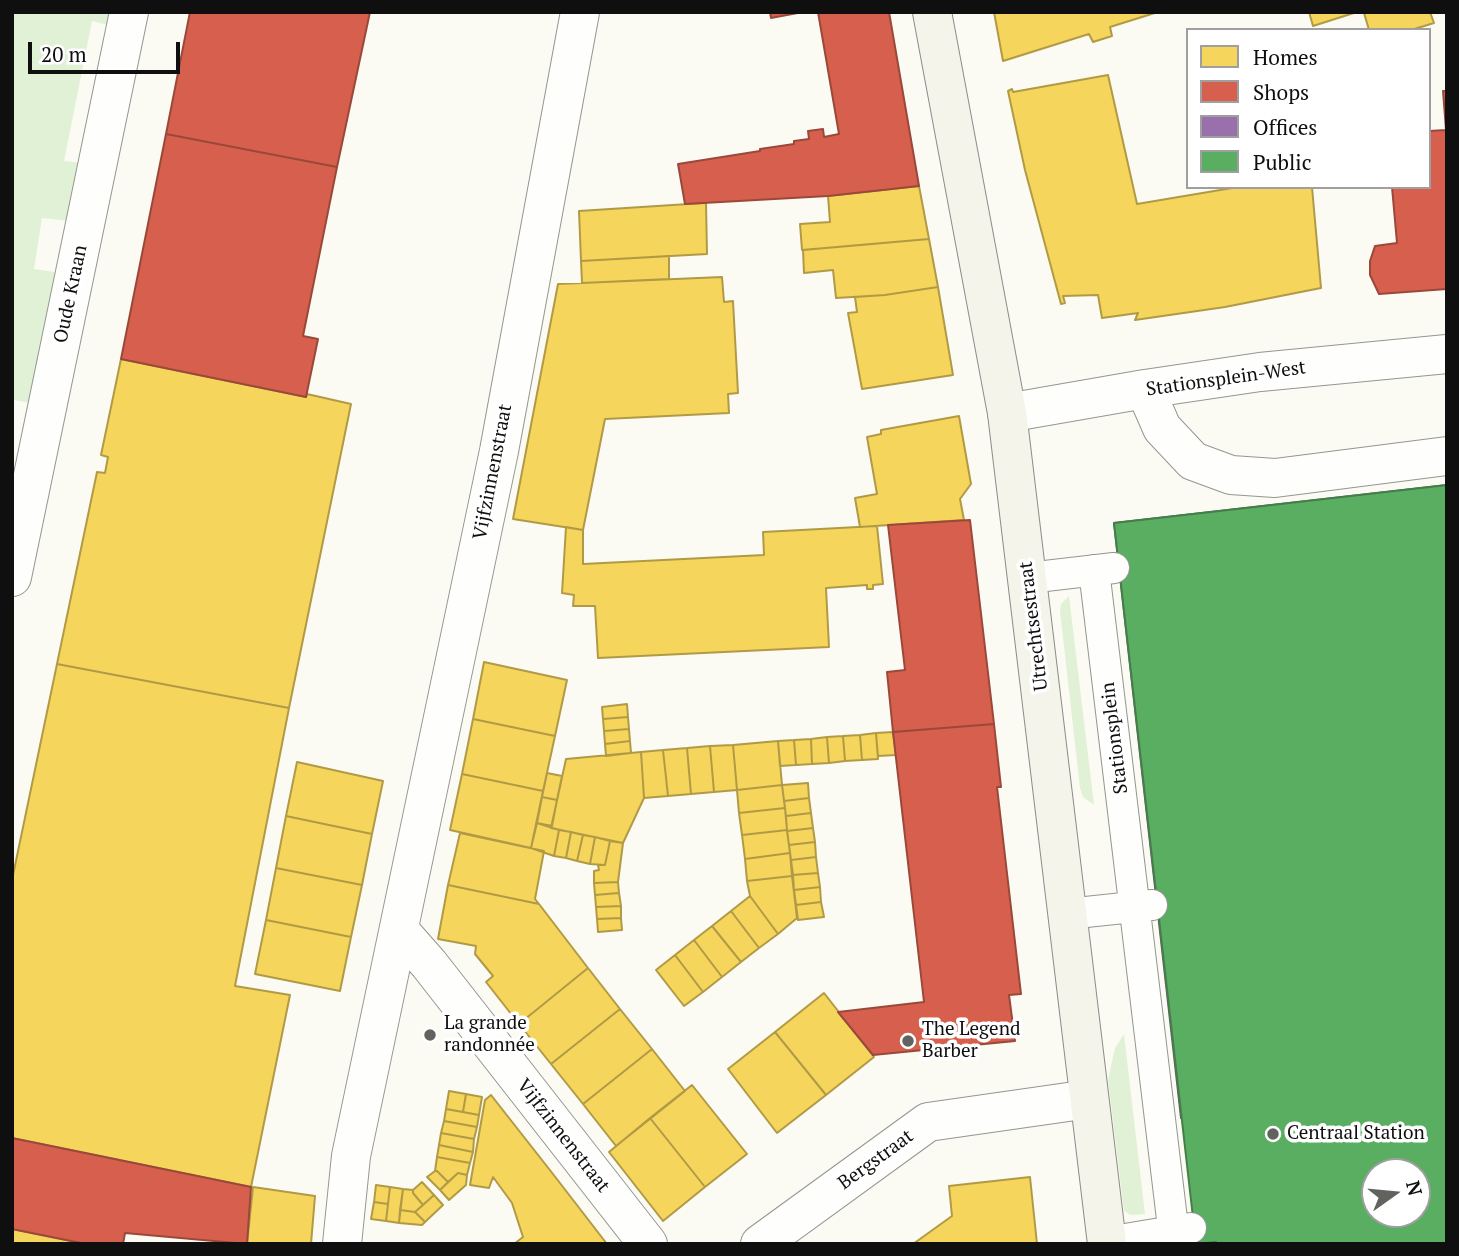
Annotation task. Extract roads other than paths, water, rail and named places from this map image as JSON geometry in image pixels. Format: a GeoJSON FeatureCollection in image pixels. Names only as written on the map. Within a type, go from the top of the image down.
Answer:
{"type":"FeatureCollection","features":[{"type":"Feature","properties":{"kind":"street","name":"Oude Kraan"},"geometry":{"type":"LineString","coordinates":[[12,577],[129,12]]}},
{"type":"Feature","properties":{"kind":"street","name":"Vijfzinnenstraat"},"geometry":{"type":"LineString","coordinates":[[342,1244],[351,1156],[499,451],[580,12]]}},
{"type":"Feature","properties":{"kind":"street","name":"Utrechtsestraat"},"geometry":{"type":"LineString","coordinates":[[932,12],[1007,413],[1107,1243]]}},
{"type":"Feature","properties":{"kind":"street","name":"Stationsplein-West"},"geometry":{"type":"LineString","coordinates":[[1007,413],[1260,372],[1447,354]]}},
{"type":"Feature","properties":{"kind":"street"},"geometry":{"type":"LineString","coordinates":[[1145,389],[1162,428],[1193,461],[1231,475],[1275,478],[1447,456]]}},
{"type":"Feature","properties":{"kind":"street","name":"Vijfzinnenstraat"},"geometry":{"type":"LineString","coordinates":[[399,930],[429,964],[648,1244]]}},
{"type":"Feature","properties":{"kind":"street","name":"Bergstraat"},"geometry":{"type":"LineString","coordinates":[[760,1244],[928,1122],[1089,1099]]}},
{"type":"Feature","properties":{"kind":"lane","name":"Stationsplein"},"geometry":{"type":"LineString","coordinates":[[1028,578],[1104,569],[1180,1234],[1107,1243]]}},
{"type":"Feature","properties":{"kind":"lane"},"geometry":{"type":"LineString","coordinates":[[1068,914],[1144,906]]}},
{"type":"Feature","properties":{"kind":"place","name":"La grande randonnée"},"geometry":{"type":"Point","coordinates":[430,1035]}},
{"type":"Feature","properties":{"kind":"place","name":"The Legend Barber"},"geometry":{"type":"Point","coordinates":[908,1041]}},
{"type":"Feature","properties":{"kind":"place","name":"Centraal Station"},"geometry":{"type":"Point","coordinates":[1273,1134]}}]}
